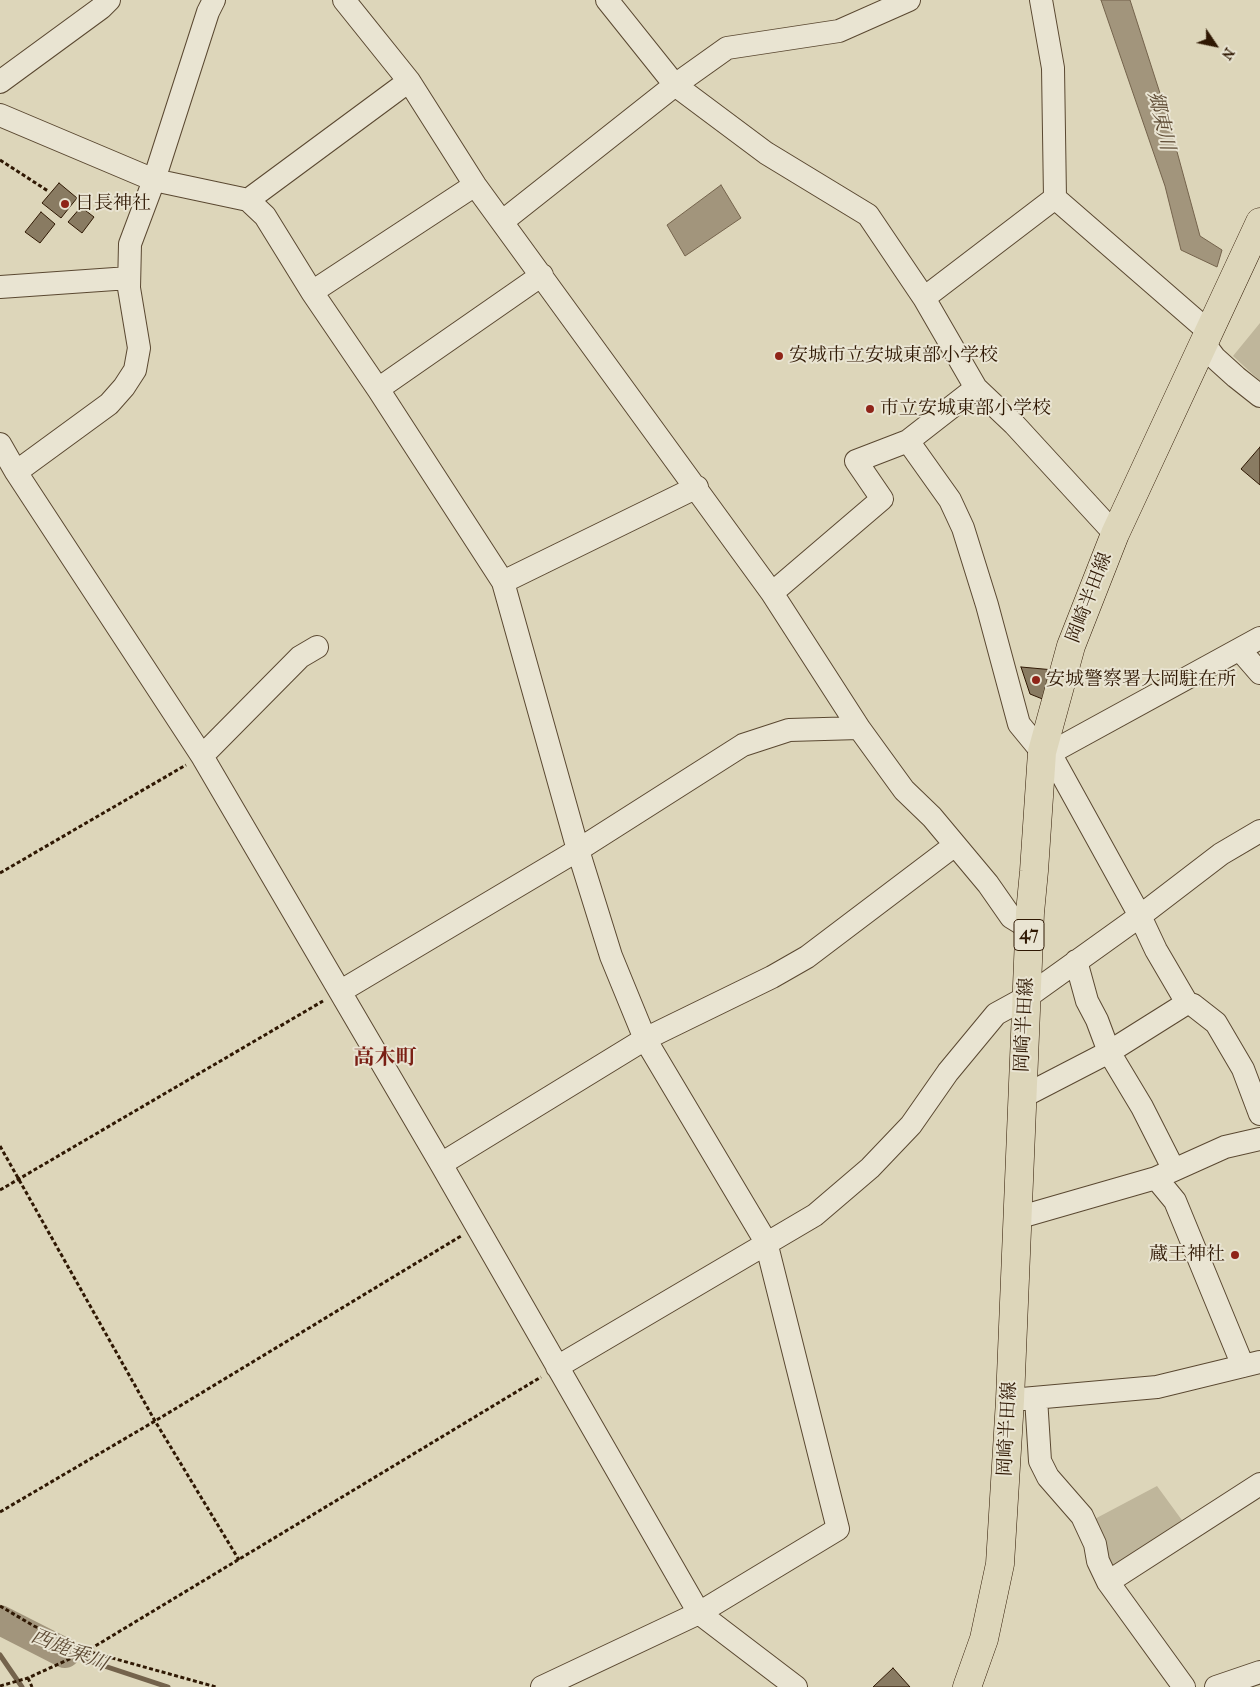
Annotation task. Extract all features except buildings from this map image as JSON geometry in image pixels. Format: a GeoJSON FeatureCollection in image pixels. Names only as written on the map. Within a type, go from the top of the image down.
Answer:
{"type":"FeatureCollection","features":[{"type":"Feature","properties":{"kind":"main road","name":"岡崎半田線"},"geometry":{"type":"LineString","coordinates":[[967,1687],[984,1639],[1000,1564],[1023,1399],[1017,1218],[1029,928],[1046,753],[1071,646],[1115,534],[1206,337],[1257,235]]}},
{"type":"Feature","properties":{"kind":"street"},"geometry":{"type":"LineString","coordinates":[[16,472],[109,404],[124,387],[135,370],[139,348],[129,278],[130,244],[154,180],[208,12],[214,0]]}},
{"type":"Feature","properties":{"kind":"street"},"geometry":{"type":"LineString","coordinates":[[607,0],[675,84],[766,153],[868,215],[924,298],[976,388],[1014,424],[1115,534]]}},
{"type":"Feature","properties":{"kind":"street"},"geometry":{"type":"LineString","coordinates":[[503,221],[675,84],[727,48],[839,31],[909,0]]}},
{"type":"Feature","properties":{"kind":"street"},"geometry":{"type":"LineString","coordinates":[[1041,0],[1053,68],[1055,198],[1206,337],[1215,358],[1260,396]]}},
{"type":"Feature","properties":{"kind":"street"},"geometry":{"type":"LineString","coordinates":[[349,2],[409,81],[475,185],[697,487],[772,593],[859,728],[904,790],[932,817],[988,884],[1011,917],[1029,928]]}},
{"type":"Feature","properties":{"kind":"street"},"geometry":{"type":"LineString","coordinates":[[0,82],[102,3]]}},
{"type":"Feature","properties":{"kind":"street"},"geometry":{"type":"LineString","coordinates":[[248,200],[409,81]]}},
{"type":"Feature","properties":{"kind":"street"},"geometry":{"type":"LineString","coordinates":[[0,115],[154,180],[248,200],[265,216],[312,292],[378,389],[503,582],[578,850],[611,956],[645,1039],[766,1242],[838,1529],[699,1613],[542,1687]]}},
{"type":"Feature","properties":{"kind":"street"},"geometry":{"type":"LineString","coordinates":[[312,292],[475,185]]}},
{"type":"Feature","properties":{"kind":"street"},"geometry":{"type":"LineString","coordinates":[[924,298],[1055,198]]}},
{"type":"Feature","properties":{"kind":"street"},"geometry":{"type":"LineString","coordinates":[[378,389],[542,276]]}},
{"type":"Feature","properties":{"kind":"street"},"geometry":{"type":"LineString","coordinates":[[0,287],[129,278]]}},
{"type":"Feature","properties":{"kind":"street"},"geometry":{"type":"LineString","coordinates":[[772,593],[882,499],[856,461],[908,441],[976,388]]}},
{"type":"Feature","properties":{"kind":"street"},"geometry":{"type":"LineString","coordinates":[[908,441],[950,500],[964,528],[988,605],[1019,724],[1046,753],[1140,916],[1156,950],[1187,1003],[1193,1005],[1216,1023],[1243,1069],[1260,1114]]}},
{"type":"Feature","properties":{"kind":"street"},"geometry":{"type":"LineString","coordinates":[[0,444],[16,472],[202,756],[341,991],[699,1613],[796,1687]]}},
{"type":"Feature","properties":{"kind":"street"},"geometry":{"type":"LineString","coordinates":[[503,582],[697,487]]}},
{"type":"Feature","properties":{"kind":"street"},"geometry":{"type":"LineString","coordinates":[[1046,753],[1260,638]]}},
{"type":"Feature","properties":{"kind":"street"},"geometry":{"type":"LineString","coordinates":[[202,756],[300,656],[317,647]]}},
{"type":"Feature","properties":{"kind":"street"},"geometry":{"type":"LineString","coordinates":[[1240,650],[1260,673]]}},
{"type":"Feature","properties":{"kind":"street"},"geometry":{"type":"LineString","coordinates":[[341,991],[578,850],[742,745],[789,730],[859,728]]}},
{"type":"Feature","properties":{"kind":"street"},"geometry":{"type":"LineString","coordinates":[[557,1368],[766,1242],[815,1215],[870,1168],[911,1125],[948,1072],[996,1014],[1027,998],[1140,916],[1221,854],[1260,831]]}},
{"type":"Feature","properties":{"kind":"street"},"geometry":{"type":"LineString","coordinates":[[441,1164],[645,1039],[772,977],[807,957],[955,845]]}},
{"type":"Feature","properties":{"kind":"street"},"geometry":{"type":"LineString","coordinates":[[1076,961],[1087,1001],[1097,1020],[1108,1052],[1142,1107],[1175,1201],[1251,1364],[1157,1387],[1023,1399],[1040,1461],[1048,1477],[1082,1516],[1095,1544],[1098,1560],[1108,1582],[1184,1687]]}},
{"type":"Feature","properties":{"kind":"street"},"geometry":{"type":"LineString","coordinates":[[1022,1097],[1108,1052],[1187,1003]]}},
{"type":"Feature","properties":{"kind":"street"},"geometry":{"type":"LineString","coordinates":[[1017,1218],[1165,1174],[1225,1147],[1260,1139]]}},
{"type":"Feature","properties":{"kind":"street"},"geometry":{"type":"LineString","coordinates":[[1108,1582],[1260,1484]]}},
{"type":"Feature","properties":{"kind":"street"},"geometry":{"type":"LineString","coordinates":[[1216,1687],[1260,1672]]}},
{"type":"Feature","properties":{"kind":"path"},"geometry":{"type":"LineString","coordinates":[[0,160],[48,191]]}},
{"type":"Feature","properties":{"kind":"path"},"geometry":{"type":"LineString","coordinates":[[0,873],[202,756]]}},
{"type":"Feature","properties":{"kind":"path"},"geometry":{"type":"LineString","coordinates":[[0,1190],[341,991]]}},
{"type":"Feature","properties":{"kind":"path"},"geometry":{"type":"LineString","coordinates":[[0,1146],[155,1422],[239,1560]]}},
{"type":"Feature","properties":{"kind":"path"},"geometry":{"type":"LineString","coordinates":[[0,1512],[155,1422],[477,1227]]}},
{"type":"Feature","properties":{"kind":"path"},"geometry":{"type":"LineString","coordinates":[[0,1686],[28,1678],[87,1651],[557,1368]]}},
{"type":"Feature","properties":{"kind":"path"},"geometry":{"type":"LineString","coordinates":[[0,1606],[34,1626],[87,1651],[216,1687]]}},
{"type":"Feature","properties":{"kind":"path"},"geometry":{"type":"LineString","coordinates":[[28,1678],[32,1687]]}},
{"type":"Feature","properties":{"kind":"shaded area"},"geometry":{"type":"Polygon","coordinates":[[[1260,323],[1260,381],[1233,356],[1260,323]]]}},
{"type":"Feature","properties":{"kind":"shaded area"},"geometry":{"type":"Polygon","coordinates":[[[1157,1486],[1184,1523],[1113,1571],[1089,1522],[1157,1486]]]}},
{"type":"Feature","properties":{"kind":"water","name":"郷東川"},"geometry":{"type":"Polygon","coordinates":[[[1101,0],[1130,0],[1167,115],[1200,236],[1222,250],[1217,267],[1181,250],[1165,186],[1101,0]]]}},
{"type":"Feature","properties":{"kind":"water"},"geometry":{"type":"Polygon","coordinates":[[[721,185],[741,218],[685,256],[667,225],[721,185]]]}},
{"type":"Feature","properties":{"kind":"waterway","name":"西鹿乗川"},"geometry":{"type":"LineString","coordinates":[[0,1620],[65,1653]]}},
{"type":"Feature","properties":{"kind":"waterway","name":"西鹿乗川"},"geometry":{"type":"LineString","coordinates":[[65,1653],[168,1687]]}},
{"type":"Feature","properties":{"kind":"waterway"},"geometry":{"type":"LineString","coordinates":[[0,1655],[22,1687]]}},
{"type":"Feature","properties":{"kind":"place","name":"日長神社"},"geometry":{"type":"Point","coordinates":[65,204]}},
{"type":"Feature","properties":{"kind":"place","name":"安城市立安城東部小学校"},"geometry":{"type":"Point","coordinates":[779,356]}},
{"type":"Feature","properties":{"kind":"place","name":"市立安城東部小学校"},"geometry":{"type":"Point","coordinates":[870,409]}},
{"type":"Feature","properties":{"kind":"place","name":"安城警察署大岡駐在所"},"geometry":{"type":"Point","coordinates":[1036,680]}},
{"type":"Feature","properties":{"kind":"place","name":"蔵王神社"},"geometry":{"type":"Point","coordinates":[1235,1255]}},
{"type":"Feature","properties":{"kind":"district","name":"高木町"},"geometry":{"type":"Point","coordinates":[385,1059]}}]}
